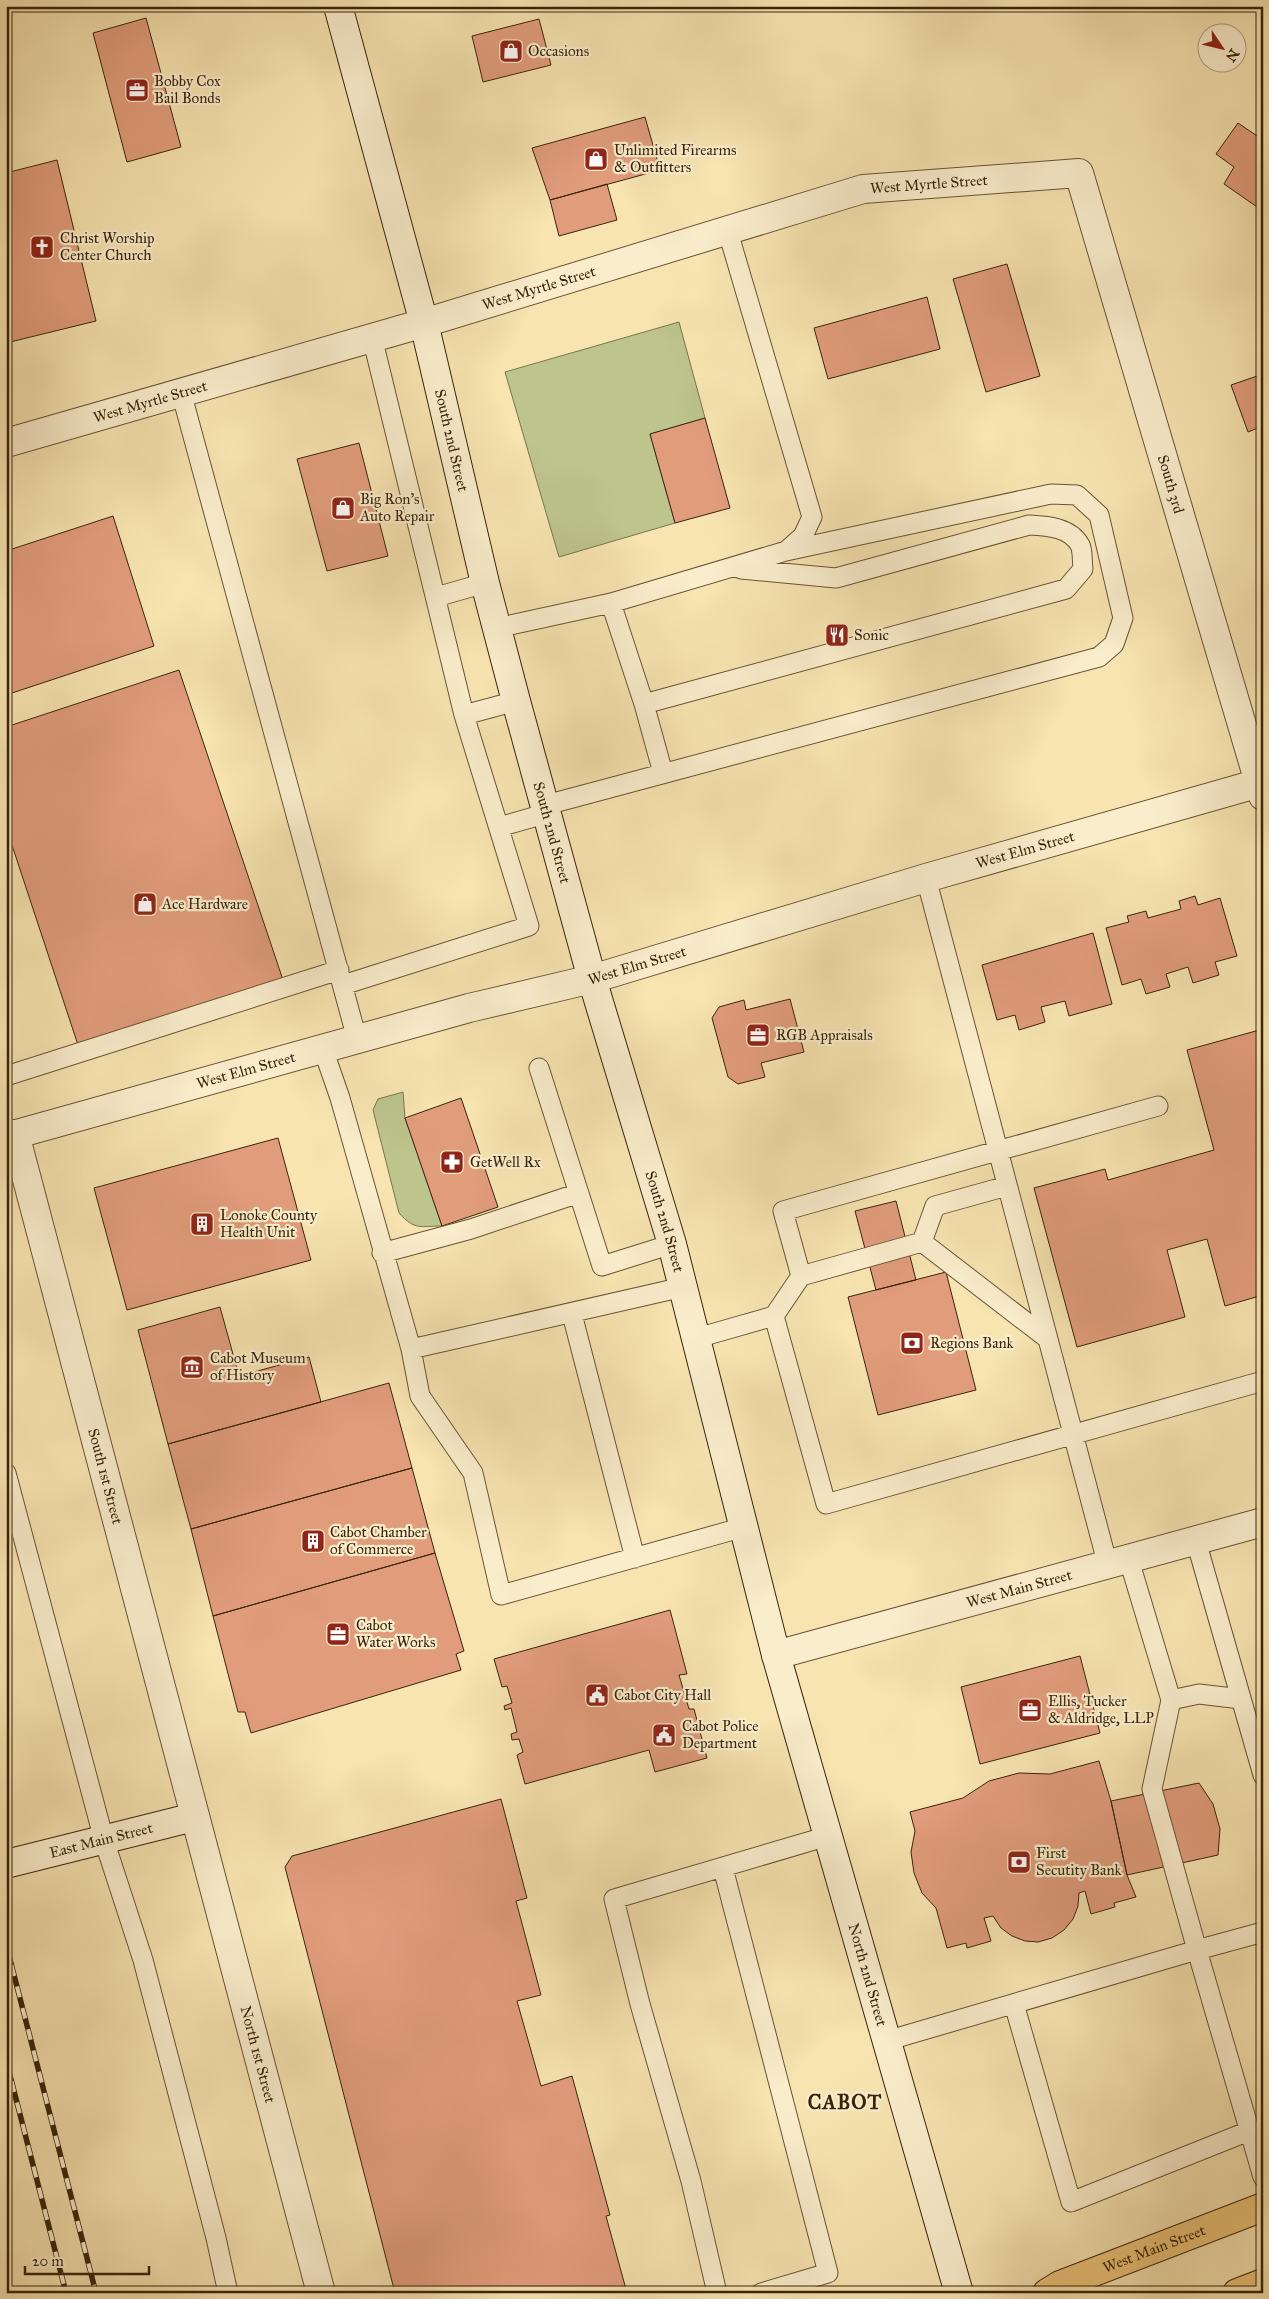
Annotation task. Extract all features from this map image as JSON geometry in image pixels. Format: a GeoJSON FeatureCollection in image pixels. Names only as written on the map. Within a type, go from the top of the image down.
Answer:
{"type":"FeatureCollection","features":[{"type":"Feature","properties":{"kind":"main road","name":"West Main Street"},"geometry":{"type":"LineString","coordinates":[[1047,2293],[1060,2285],[1263,2207]]}},
{"type":"Feature","properties":{"kind":"main road"},"geometry":{"type":"LineString","coordinates":[[1237,2293],[1263,2283]]}},
{"type":"Feature","properties":{"kind":"street","name":"South 2nd Street"},"geometry":{"type":"LineString","coordinates":[[338,6],[424,323],[485,583],[516,701],[592,979],[684,1287],[776,1655]]}},
{"type":"Feature","properties":{"kind":"street","name":"West Myrtle Street"},"geometry":{"type":"LineString","coordinates":[[6,443],[424,323],[728,232],[863,189],[1079,173]]}},
{"type":"Feature","properties":{"kind":"street","name":"South 3rd"},"geometry":{"type":"LineString","coordinates":[[1079,173],[1261,787]]}},
{"type":"Feature","properties":{"kind":"street","name":"West Elm Street"},"geometry":{"type":"LineString","coordinates":[[11,1136],[469,1008],[592,979],[926,878],[1261,787]]}},
{"type":"Feature","properties":{"kind":"street","name":"South 1st Street"},"geometry":{"type":"LineString","coordinates":[[11,1136],[194,1817]]}},
{"type":"Feature","properties":{"kind":"street","name":"West Main Street"},"geometry":{"type":"LineString","coordinates":[[776,1655],[1263,1522]]}},
{"type":"Feature","properties":{"kind":"street","name":"North 2nd Street"},"geometry":{"type":"LineString","coordinates":[[776,1655],[958,2293]]}},
{"type":"Feature","properties":{"kind":"street","name":"East Main Street"},"geometry":{"type":"LineString","coordinates":[[6,1864],[194,1817]]}},
{"type":"Feature","properties":{"kind":"street","name":"North 1st Street"},"geometry":{"type":"LineString","coordinates":[[194,1817],[321,2293]]}},
{"type":"Feature","properties":{"kind":"lane"},"geometry":{"type":"LineString","coordinates":[[728,232],[812,517],[803,536],[786,551]]}},
{"type":"Feature","properties":{"kind":"lane"},"geometry":{"type":"LineString","coordinates":[[6,1076],[341,978],[529,926],[464,715],[372,337]]}},
{"type":"Feature","properties":{"kind":"lane"},"geometry":{"type":"LineString","coordinates":[[181,392],[358,1039]]}},
{"type":"Feature","properties":{"kind":"lane"},"geometry":{"type":"LineString","coordinates":[[497,628],[611,603],[786,551],[1051,494],[1077,495],[1099,515],[1123,618],[1114,644],[1099,657],[663,772],[547,809],[499,827]]}},
{"type":"Feature","properties":{"kind":"lane"},"geometry":{"type":"LineString","coordinates":[[644,704],[1066,589],[1083,569],[1080,546],[1074,537],[1055,526],[1029,524],[836,578],[731,568]]}},
{"type":"Feature","properties":{"kind":"lane"},"geometry":{"type":"LineString","coordinates":[[436,597],[485,583]]}},
{"type":"Feature","properties":{"kind":"lane"},"geometry":{"type":"LineString","coordinates":[[611,603],[644,704],[663,772]]}},
{"type":"Feature","properties":{"kind":"lane"},"geometry":{"type":"LineString","coordinates":[[464,715],[516,701]]}},
{"type":"Feature","properties":{"kind":"lane"},"geometry":{"type":"LineString","coordinates":[[926,878],[1073,1435],[1118,1563],[1171,1700],[1152,1790],[1263,2177]]}},
{"type":"Feature","properties":{"kind":"lane"},"geometry":{"type":"LineString","coordinates":[[322,1049],[340,1098],[382,1253],[411,1349],[420,1396],[472,1472],[501,1595],[744,1528]]}},
{"type":"Feature","properties":{"kind":"lane"},"geometry":{"type":"LineString","coordinates":[[539,1068],[602,1266],[672,1244]]}},
{"type":"Feature","properties":{"kind":"lane"},"geometry":{"type":"LineString","coordinates":[[801,1276],[783,1211],[1158,1106]]}},
{"type":"Feature","properties":{"kind":"lane"},"geometry":{"type":"LineString","coordinates":[[922,1242],[935,1206],[1007,1186]]}},
{"type":"Feature","properties":{"kind":"lane"},"geometry":{"type":"LineString","coordinates":[[382,1253],[471,1230],[578,1192]]}},
{"type":"Feature","properties":{"kind":"lane"},"geometry":{"type":"LineString","coordinates":[[697,1338],[774,1316],[801,1276],[922,1242]]}},
{"type":"Feature","properties":{"kind":"lane"},"geometry":{"type":"LineString","coordinates":[[922,1242],[1048,1339]]}},
{"type":"Feature","properties":{"kind":"lane"},"geometry":{"type":"LineString","coordinates":[[411,1349],[572,1314],[684,1287]]}},
{"type":"Feature","properties":{"kind":"lane"},"geometry":{"type":"LineString","coordinates":[[572,1314],[634,1558]]}},
{"type":"Feature","properties":{"kind":"lane"},"geometry":{"type":"LineString","coordinates":[[774,1316],[826,1504],[1262,1383]]}},
{"type":"Feature","properties":{"kind":"lane"},"geometry":{"type":"LineString","coordinates":[[6,1473],[104,1840],[143,1960],[216,2238],[228,2293]]}},
{"type":"Feature","properties":{"kind":"lane"},"geometry":{"type":"LineString","coordinates":[[1196,1541],[1263,1775]]}},
{"type":"Feature","properties":{"kind":"lane"},"geometry":{"type":"LineString","coordinates":[[1171,1700],[1198,1694],[1241,1698]]}},
{"type":"Feature","properties":{"kind":"lane"},"geometry":{"type":"LineString","coordinates":[[717,2293],[691,2181],[640,2004],[614,1899],[828,1836]]}},
{"type":"Feature","properties":{"kind":"lane"},"geometry":{"type":"LineString","coordinates":[[723,1868],[828,2273],[761,2293]]}},
{"type":"Feature","properties":{"kind":"lane"},"geometry":{"type":"LineString","coordinates":[[886,2041],[1263,1932]]}},
{"type":"Feature","properties":{"kind":"lane"},"geometry":{"type":"LineString","coordinates":[[1014,2004],[1071,2202],[1249,2132]]}},
{"type":"Feature","properties":{"kind":"green space"},"geometry":{"type":"Polygon","coordinates":[[[679,322],[705,418],[650,434],[675,523],[559,557],[505,372],[679,322]]]}},
{"type":"Feature","properties":{"kind":"green space"},"geometry":{"type":"Polygon","coordinates":[[[403,1092],[405,1118],[442,1226],[423,1227],[414,1225],[399,1213],[373,1110],[378,1099],[403,1092]]]}},
{"type":"Feature","properties":{"kind":"building","name":"Bobby Cox Bail Bonds"},"geometry":{"type":"Polygon","coordinates":[[[146,18],[181,147],[127,162],[93,33],[146,18]]]}},
{"type":"Feature","properties":{"kind":"building","name":"Occasions"},"geometry":{"type":"Polygon","coordinates":[[[539,19],[551,65],[483,82],[472,36],[539,19]]]}},
{"type":"Feature","properties":{"kind":"building","name":"Unlimited Firearms & Outfitters"},"geometry":{"type":"Polygon","coordinates":[[[645,117],[660,170],[550,200],[532,148],[645,117]]]}},
{"type":"Feature","properties":{"kind":"building"},"geometry":{"type":"Polygon","coordinates":[[[1238,123],[1263,140],[1263,211],[1224,184],[1234,167],[1216,154],[1238,123]]]}},
{"type":"Feature","properties":{"kind":"building","name":"Christ Worship Center Church"},"geometry":{"type":"Polygon","coordinates":[[[57,160],[96,321],[6,343],[6,173],[57,160]]]}},
{"type":"Feature","properties":{"kind":"building"},"geometry":{"type":"Polygon","coordinates":[[[607,184],[617,220],[559,236],[550,200],[607,184]]]}},
{"type":"Feature","properties":{"kind":"building"},"geometry":{"type":"Polygon","coordinates":[[[1007,264],[1040,376],[986,392],[953,279],[1007,264]]]}},
{"type":"Feature","properties":{"kind":"building"},"geometry":{"type":"Polygon","coordinates":[[[927,297],[940,349],[828,379],[814,328],[927,297]]]}},
{"type":"Feature","properties":{"kind":"building"},"geometry":{"type":"Polygon","coordinates":[[[1263,374],[1263,426],[1248,432],[1231,385],[1263,374]]]}},
{"type":"Feature","properties":{"kind":"building"},"geometry":{"type":"Polygon","coordinates":[[[705,418],[730,508],[675,523],[650,434],[705,418]]]}},
{"type":"Feature","properties":{"kind":"building","name":"Big Ron's Auto Repair"},"geometry":{"type":"Polygon","coordinates":[[[359,443],[388,556],[327,571],[297,459],[359,443]]]}},
{"type":"Feature","properties":{"kind":"building"},"geometry":{"type":"Polygon","coordinates":[[[113,516],[154,646],[6,695],[6,551],[113,516]]]}},
{"type":"Feature","properties":{"kind":"building","name":"Ace Hardware"},"geometry":{"type":"Polygon","coordinates":[[[179,670],[283,980],[79,1048],[6,827],[6,727],[179,670]]]}},
{"type":"Feature","properties":{"kind":"building"},"geometry":{"type":"Polygon","coordinates":[[[1195,896],[1198,905],[1220,898],[1237,956],[1215,962],[1219,975],[1193,983],[1188,967],[1166,974],[1170,987],[1146,994],[1141,979],[1122,985],[1106,928],[1129,922],[1127,916],[1146,911],[1148,918],[1181,909],[1179,901],[1195,896]]]}},
{"type":"Feature","properties":{"kind":"building"},"geometry":{"type":"Polygon","coordinates":[[[1093,933],[1112,1004],[1069,1016],[1065,1001],[1041,1007],[1045,1022],[1019,1030],[1015,1015],[997,1020],[982,965],[1093,933]]]}},
{"type":"Feature","properties":{"kind":"building","name":"RGB Appraisals"},"geometry":{"type":"Polygon","coordinates":[[[790,999],[804,1052],[761,1063],[765,1077],[738,1084],[728,1077],[712,1018],[719,1007],[744,1000],[746,1010],[790,999]]]}},
{"type":"Feature","properties":{"kind":"building"},"geometry":{"type":"Polygon","coordinates":[[[1263,1029],[1263,1295],[1225,1306],[1207,1239],[1167,1250],[1185,1317],[1077,1347],[1034,1188],[1105,1169],[1108,1180],[1214,1150],[1187,1050],[1263,1029]]]}},
{"type":"Feature","properties":{"kind":"building","name":"GetWell Rx"},"geometry":{"type":"Polygon","coordinates":[[[461,1098],[498,1207],[442,1226],[405,1118],[461,1098]]]}},
{"type":"Feature","properties":{"kind":"building","name":"Lonoke County Health Unit"},"geometry":{"type":"Polygon","coordinates":[[[278,1138],[311,1260],[127,1310],[94,1188],[278,1138]]]}},
{"type":"Feature","properties":{"kind":"building"},"geometry":{"type":"Polygon","coordinates":[[[896,1201],[916,1280],[876,1290],[855,1211],[896,1201]]]}},
{"type":"Feature","properties":{"kind":"building","name":"Regions Bank"},"geometry":{"type":"Polygon","coordinates":[[[946,1272],[976,1390],[878,1415],[848,1297],[946,1272]]]}},
{"type":"Feature","properties":{"kind":"building","name":"Cabot Museum of History"},"geometry":{"type":"Polygon","coordinates":[[[220,1307],[239,1376],[309,1357],[321,1402],[168,1444],[138,1330],[220,1307]]]}},
{"type":"Feature","properties":{"kind":"building"},"geometry":{"type":"Polygon","coordinates":[[[389,1383],[412,1468],[191,1529],[168,1444],[389,1383]]]}},
{"type":"Feature","properties":{"kind":"building","name":"Cabot Chamber of Commerce"},"geometry":{"type":"Polygon","coordinates":[[[412,1468],[435,1553],[213,1616],[191,1529],[412,1468]]]}},
{"type":"Feature","properties":{"kind":"building","name":"Cabot Water Works"},"geometry":{"type":"Polygon","coordinates":[[[435,1553],[464,1651],[456,1654],[461,1670],[251,1733],[245,1712],[238,1712],[213,1616],[435,1553]]]}},
{"type":"Feature","properties":{"kind":"building","name":"Cabot City Hall"},"geometry":{"type":"Polygon","coordinates":[[[670,1610],[687,1674],[679,1675],[689,1709],[694,1709],[707,1758],[655,1772],[649,1750],[525,1784],[517,1755],[523,1752],[519,1739],[512,1740],[511,1734],[517,1732],[511,1708],[505,1710],[504,1706],[512,1703],[507,1686],[502,1687],[494,1659],[670,1610]]]}},
{"type":"Feature","properties":{"kind":"building","name":"Ellis, Tucker & Aldridge, LLP"},"geometry":{"type":"Polygon","coordinates":[[[1080,1656],[1100,1733],[980,1764],[961,1687],[1080,1656]]]}},
{"type":"Feature","properties":{"kind":"building","name":"First Secutity Bank"},"geometry":{"type":"Polygon","coordinates":[[[1099,1761],[1111,1801],[1127,1875],[1136,1897],[1114,1903],[1115,1907],[1091,1914],[1085,1891],[1079,1893],[1078,1906],[1073,1919],[1064,1930],[1052,1938],[1038,1942],[1025,1941],[1012,1936],[1001,1928],[993,1916],[984,1918],[991,1941],[967,1948],[966,1943],[947,1948],[936,1908],[922,1893],[914,1873],[911,1852],[915,1831],[910,1812],[963,1798],[989,1781],[1019,1773],[1050,1774],[1099,1761]]]}},
{"type":"Feature","properties":{"kind":"building"},"geometry":{"type":"Polygon","coordinates":[[[1199,1783],[1213,1804],[1220,1829],[1218,1855],[1127,1875],[1111,1801],[1199,1783]]]}},
{"type":"Feature","properties":{"kind":"building"},"geometry":{"type":"Polygon","coordinates":[[[501,1799],[527,1898],[516,1901],[541,1995],[517,2001],[541,2086],[572,2076],[610,2215],[606,2216],[627,2293],[395,2293],[285,1867],[292,1856],[501,1799]]]}},
{"type":"Feature","properties":{"kind":"railway"},"geometry":{"type":"LineString","coordinates":[[6,1944],[96,2293]]}},
{"type":"Feature","properties":{"kind":"railway"},"geometry":{"type":"LineString","coordinates":[[6,2060],[66,2293]]}},
{"type":"Feature","properties":{"kind":"place","name":"Occasions"},"geometry":{"type":"Point","coordinates":[511,51]}},
{"type":"Feature","properties":{"kind":"place","name":"Bobby Cox Bail Bonds"},"geometry":{"type":"Point","coordinates":[137,90]}},
{"type":"Feature","properties":{"kind":"place","name":"Unlimited Firearms & Outfitters"},"geometry":{"type":"Point","coordinates":[596,159]}},
{"type":"Feature","properties":{"kind":"place","name":"Christ Worship Center Church"},"geometry":{"type":"Point","coordinates":[42,247]}},
{"type":"Feature","properties":{"kind":"place","name":"Big Ron's Auto Repair"},"geometry":{"type":"Point","coordinates":[343,508]}},
{"type":"Feature","properties":{"kind":"place","name":"Sonic"},"geometry":{"type":"Point","coordinates":[837,635]}},
{"type":"Feature","properties":{"kind":"place","name":"Ace Hardware"},"geometry":{"type":"Point","coordinates":[145,904]}},
{"type":"Feature","properties":{"kind":"place","name":"RGB Appraisals"},"geometry":{"type":"Point","coordinates":[758,1035]}},
{"type":"Feature","properties":{"kind":"place","name":"GetWell Rx"},"geometry":{"type":"Point","coordinates":[452,1162]}},
{"type":"Feature","properties":{"kind":"place","name":"Lonoke County Health Unit"},"geometry":{"type":"Point","coordinates":[202,1224]}},
{"type":"Feature","properties":{"kind":"place","name":"Regions Bank"},"geometry":{"type":"Point","coordinates":[912,1343]}},
{"type":"Feature","properties":{"kind":"place","name":"Cabot Museum of History"},"geometry":{"type":"Point","coordinates":[192,1367]}},
{"type":"Feature","properties":{"kind":"place","name":"Cabot Chamber of Commerce"},"geometry":{"type":"Point","coordinates":[313,1541]}},
{"type":"Feature","properties":{"kind":"place","name":"Cabot Water Works"},"geometry":{"type":"Point","coordinates":[338,1634]}},
{"type":"Feature","properties":{"kind":"place","name":"Cabot City Hall"},"geometry":{"type":"Point","coordinates":[597,1695]}},
{"type":"Feature","properties":{"kind":"place","name":"Ellis, Tucker & Aldridge, LLP"},"geometry":{"type":"Point","coordinates":[1030,1710]}},
{"type":"Feature","properties":{"kind":"place","name":"Cabot Police Department"},"geometry":{"type":"Point","coordinates":[664,1735]}},
{"type":"Feature","properties":{"kind":"place","name":"First Secutity Bank"},"geometry":{"type":"Point","coordinates":[1019,1862]}},
{"type":"Feature","properties":{"kind":"district","name":"CABOT"},"geometry":{"type":"Point","coordinates":[845,2102]}}]}
